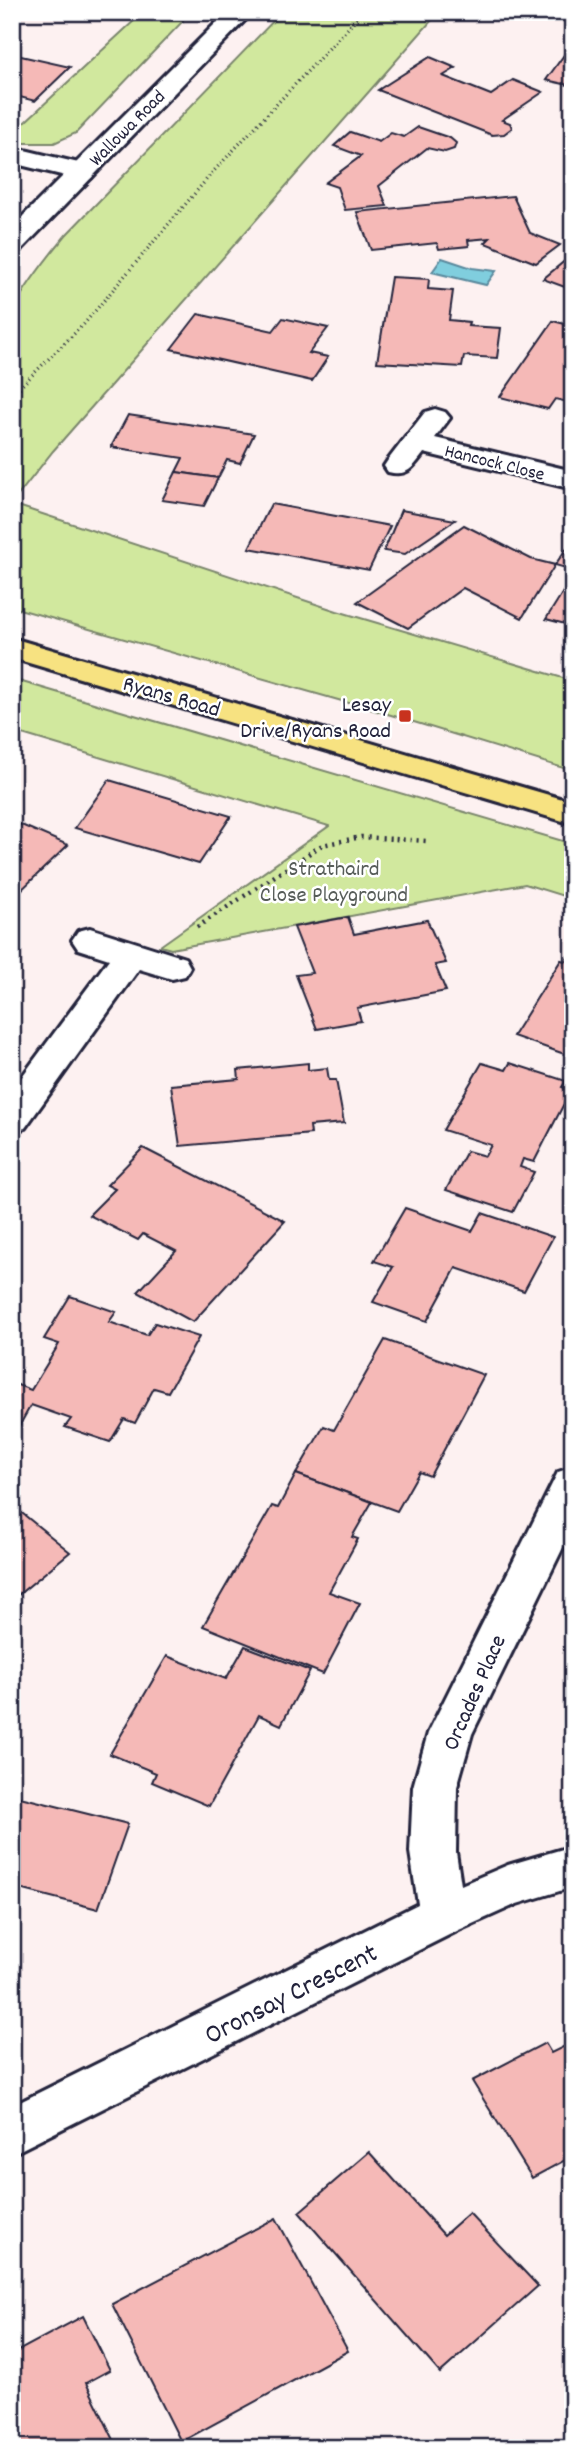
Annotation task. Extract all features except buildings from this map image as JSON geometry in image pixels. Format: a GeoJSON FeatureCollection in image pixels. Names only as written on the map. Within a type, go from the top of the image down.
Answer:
{"type":"FeatureCollection","features":[{"type":"Feature","properties":{"kind":"main road","name":"Ryans Road"},"geometry":{"type":"LineString","coordinates":[[12,648],[573,813]]}},
{"type":"Feature","properties":{"kind":"street","name":"Wallowa Road"},"geometry":{"type":"LineString","coordinates":[[12,243],[241,12]]}},
{"type":"Feature","properties":{"kind":"street"},"geometry":{"type":"LineString","coordinates":[[12,155],[82,172]]}},
{"type":"Feature","properties":{"kind":"street","name":"Hancock Close"},"geometry":{"type":"LineString","coordinates":[[399,466],[435,418]]}},
{"type":"Feature","properties":{"kind":"street","name":"Hancock Close"},"geometry":{"type":"LineString","coordinates":[[417,442],[573,481]]}},
{"type":"Feature","properties":{"kind":"street"},"geometry":{"type":"LineString","coordinates":[[12,1118],[151,960],[90,940]]}},
{"type":"Feature","properties":{"kind":"street","name":"Orcades Place"},"geometry":{"type":"LineString","coordinates":[[443,1915],[433,1852],[435,1787],[450,1733],[573,1484]]}},
{"type":"Feature","properties":{"kind":"street","name":"Oronsay Crescent"},"geometry":{"type":"LineString","coordinates":[[12,2132],[443,1915],[508,1886],[573,1866]]}},
{"type":"Feature","properties":{"kind":"path"},"geometry":{"type":"LineString","coordinates":[[13,394],[51,362],[85,326],[192,196],[363,12]]}},
{"type":"Feature","properties":{"kind":"path"},"geometry":{"type":"LineString","coordinates":[[151,960],[322,845],[355,836],[427,841]]}},
{"type":"Feature","properties":{"kind":"green space"},"geometry":{"type":"Polygon","coordinates":[[[111,12],[182,12],[183,21],[76,133],[54,143],[12,143],[12,134],[136,19],[111,12]]]}},
{"type":"Feature","properties":{"kind":"green space"},"geometry":{"type":"Polygon","coordinates":[[[282,12],[439,12],[53,451],[12,503],[12,311],[37,272],[66,235],[282,12]]]}},
{"type":"Feature","properties":{"kind":"green space"},"geometry":{"type":"Polygon","coordinates":[[[12,504],[337,611],[573,681],[573,771],[391,715],[12,607],[12,504]]]}},
{"type":"Feature","properties":{"kind":"green space","name":"Strathaird Close Playground"},"geometry":{"type":"Polygon","coordinates":[[[12,679],[573,844],[573,899],[525,884],[171,949],[160,946],[329,826],[12,731],[12,679]]]}},
{"type":"Feature","properties":{"kind":"water"},"geometry":{"type":"Polygon","coordinates":[[[442,258],[472,268],[496,271],[486,285],[432,272],[442,258]]]}},
{"type":"Feature","properties":{"kind":"place","name":"Lesay Drive/Ryans Road"},"geometry":{"type":"Point","coordinates":[405,716]}}]}
